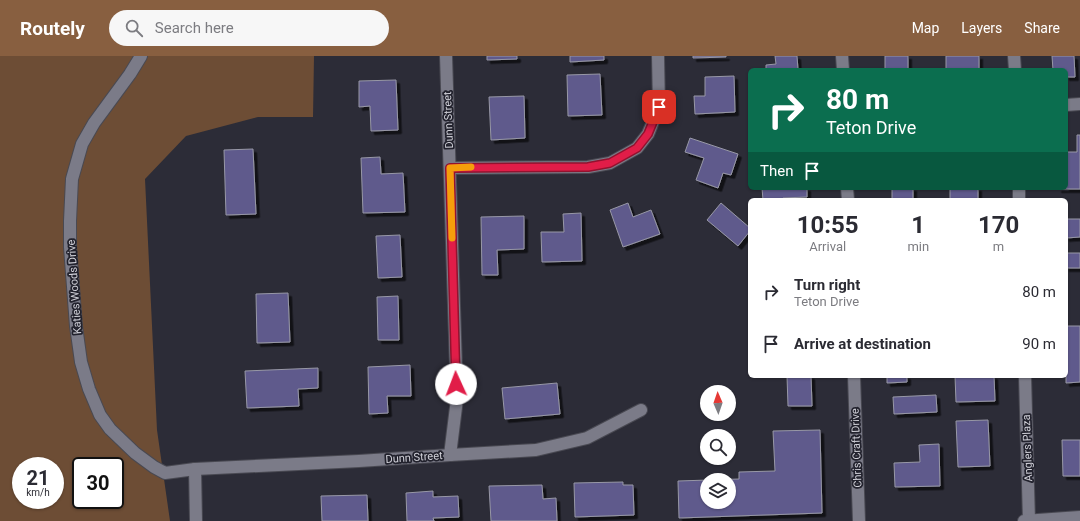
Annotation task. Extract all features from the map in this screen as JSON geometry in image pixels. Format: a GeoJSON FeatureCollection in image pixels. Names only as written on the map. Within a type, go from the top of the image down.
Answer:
{"type":"FeatureCollection","features":[{"type":"Feature","properties":{"kind":"street","name":"Katies Woods Drive"},"geometry":{"type":"LineString","coordinates":[[141,56],[130,74],[94,123],[82,144],[72,179],[70,221],[76,326],[82,362],[89,389],[100,415],[110,429],[135,453],[165,473],[195,469]]}},
{"type":"Feature","properties":{"kind":"street","name":"Dunn Street"},"geometry":{"type":"LineString","coordinates":[[195,469],[450,455],[457,399],[446,56]]}},
{"type":"Feature","properties":{"kind":"street"},"geometry":{"type":"LineString","coordinates":[[450,168],[588,167],[610,163],[637,148],[648,134],[659,107],[658,56]]}},
{"type":"Feature","properties":{"kind":"street"},"geometry":{"type":"LineString","coordinates":[[842,56],[843,68]]}},
{"type":"Feature","properties":{"kind":"street"},"geometry":{"type":"LineString","coordinates":[[1014,56],[1015,68]]}},
{"type":"Feature","properties":{"kind":"street"},"geometry":{"type":"LineString","coordinates":[[1068,105],[1080,104]]}},
{"type":"Feature","properties":{"kind":"street","name":"Chris Craft Drive"},"geometry":{"type":"LineString","coordinates":[[854,378],[859,521]]}},
{"type":"Feature","properties":{"kind":"street","name":"Anglers Plaza"},"geometry":{"type":"LineString","coordinates":[[1025,378],[1029,521]]}},
{"type":"Feature","properties":{"kind":"street"},"geometry":{"type":"LineString","coordinates":[[450,455],[536,450],[586,438],[641,410]]}},
{"type":"Feature","properties":{"kind":"street"},"geometry":{"type":"LineString","coordinates":[[195,469],[196,521]]}},
{"type":"Feature","properties":{"kind":"street"},"geometry":{"type":"LineString","coordinates":[[1024,521],[1080,517]]}},
{"type":"Feature","properties":{"kind":"shaded area"},"geometry":{"type":"Polygon","coordinates":[[[0,56],[314,56],[313,117],[258,117],[186,136],[145,179],[157,430],[170,521],[0,521],[0,56]]]}},
{"type":"Feature","properties":{"kind":"building"},"geometry":{"type":"Polygon","coordinates":[[[487,56],[517,56],[517,59],[487,60],[487,56]]]}},
{"type":"Feature","properties":{"kind":"building"},"geometry":{"type":"Polygon","coordinates":[[[570,56],[604,56],[604,60],[570,62],[570,56]]]}},
{"type":"Feature","properties":{"kind":"building"},"geometry":{"type":"Polygon","coordinates":[[[693,56],[726,56],[726,57],[693,58],[693,56]]]}},
{"type":"Feature","properties":{"kind":"building"},"geometry":{"type":"Polygon","coordinates":[[[775,56],[797,56],[798,68],[766,68],[766,65],[776,64],[775,56]]]}},
{"type":"Feature","properties":{"kind":"building"},"geometry":{"type":"Polygon","coordinates":[[[885,56],[908,56],[908,68],[885,68],[885,56]]]}},
{"type":"Feature","properties":{"kind":"building"},"geometry":{"type":"Polygon","coordinates":[[[946,56],[979,56],[979,68],[946,68],[946,56]]]}},
{"type":"Feature","properties":{"kind":"building"},"geometry":{"type":"Polygon","coordinates":[[[1052,56],[1074,56],[1075,77],[1068,77],[1068,68],[1053,68],[1052,56]]]}},
{"type":"Feature","properties":{"kind":"building"},"geometry":{"type":"Polygon","coordinates":[[[600,74],[602,115],[568,116],[567,75],[600,74]]]}},
{"type":"Feature","properties":{"kind":"building"},"geometry":{"type":"Polygon","coordinates":[[[734,76],[735,112],[695,114],[694,96],[705,96],[705,77],[734,76]]]}},
{"type":"Feature","properties":{"kind":"building"},"geometry":{"type":"Polygon","coordinates":[[[396,80],[398,130],[371,131],[370,106],[359,107],[359,81],[396,80]]]}},
{"type":"Feature","properties":{"kind":"building"},"geometry":{"type":"Polygon","coordinates":[[[524,96],[525,138],[491,140],[489,97],[524,96]]]}},
{"type":"Feature","properties":{"kind":"building"},"geometry":{"type":"Polygon","coordinates":[[[1077,135],[1080,135],[1080,189],[1068,189],[1068,152],[1077,152],[1077,135]]]}},
{"type":"Feature","properties":{"kind":"building"},"geometry":{"type":"Polygon","coordinates":[[[690,138],[738,154],[731,175],[723,173],[718,188],[696,180],[704,158],[685,152],[690,138]]]}},
{"type":"Feature","properties":{"kind":"building"},"geometry":{"type":"Polygon","coordinates":[[[253,149],[256,214],[226,215],[224,150],[253,149]]]}},
{"type":"Feature","properties":{"kind":"building"},"geometry":{"type":"Polygon","coordinates":[[[380,157],[381,174],[403,173],[405,212],[363,213],[361,158],[380,157]]]}},
{"type":"Feature","properties":{"kind":"building"},"geometry":{"type":"Polygon","coordinates":[[[762,190],[807,190],[807,197],[763,198],[762,190]]]}},
{"type":"Feature","properties":{"kind":"building"},"geometry":{"type":"Polygon","coordinates":[[[892,190],[913,190],[913,198],[892,198],[892,190]]]}},
{"type":"Feature","properties":{"kind":"building"},"geometry":{"type":"Polygon","coordinates":[[[950,190],[978,190],[978,198],[950,198],[950,190]]]}},
{"type":"Feature","properties":{"kind":"building"},"geometry":{"type":"Polygon","coordinates":[[[628,203],[633,217],[651,210],[660,234],[623,247],[610,210],[628,203]]]}},
{"type":"Feature","properties":{"kind":"building"},"geometry":{"type":"Polygon","coordinates":[[[721,203],[748,226],[748,234],[738,246],[707,220],[721,203]]]}},
{"type":"Feature","properties":{"kind":"building"},"geometry":{"type":"Polygon","coordinates":[[[581,213],[582,261],[542,262],[541,232],[564,232],[563,214],[581,213]]]}},
{"type":"Feature","properties":{"kind":"building"},"geometry":{"type":"Polygon","coordinates":[[[524,216],[524,249],[497,250],[498,275],[482,275],[481,217],[524,216]]]}},
{"type":"Feature","properties":{"kind":"building"},"geometry":{"type":"Polygon","coordinates":[[[1068,219],[1080,219],[1080,237],[1068,238],[1068,219]]]}},
{"type":"Feature","properties":{"kind":"building"},"geometry":{"type":"Polygon","coordinates":[[[400,235],[402,277],[378,278],[376,236],[400,235]]]}},
{"type":"Feature","properties":{"kind":"building"},"geometry":{"type":"Polygon","coordinates":[[[1068,253],[1080,253],[1080,268],[1068,268],[1068,253]]]}},
{"type":"Feature","properties":{"kind":"building"},"geometry":{"type":"Polygon","coordinates":[[[288,293],[290,342],[257,343],[256,294],[288,293]]]}},
{"type":"Feature","properties":{"kind":"building"},"geometry":{"type":"Polygon","coordinates":[[[398,296],[399,340],[378,340],[377,297],[398,296]]]}},
{"type":"Feature","properties":{"kind":"building"},"geometry":{"type":"Polygon","coordinates":[[[1068,326],[1080,326],[1080,382],[1066,383],[1066,378],[1068,378],[1068,326]]]}},
{"type":"Feature","properties":{"kind":"building"},"geometry":{"type":"Polygon","coordinates":[[[410,365],[411,396],[387,396],[388,413],[369,414],[368,367],[410,365]]]}},
{"type":"Feature","properties":{"kind":"building"},"geometry":{"type":"Polygon","coordinates":[[[318,368],[318,388],[298,389],[299,406],[247,408],[245,371],[318,368]]]}},
{"type":"Feature","properties":{"kind":"building"},"geometry":{"type":"Polygon","coordinates":[[[787,378],[811,378],[812,406],[788,406],[787,378]]]}},
{"type":"Feature","properties":{"kind":"building"},"geometry":{"type":"Polygon","coordinates":[[[887,378],[907,378],[907,382],[887,383],[887,378]]]}},
{"type":"Feature","properties":{"kind":"building"},"geometry":{"type":"Polygon","coordinates":[[[955,378],[994,378],[995,401],[956,402],[955,378]]]}},
{"type":"Feature","properties":{"kind":"building"},"geometry":{"type":"Polygon","coordinates":[[[557,383],[560,414],[505,419],[502,388],[557,383]]]}},
{"type":"Feature","properties":{"kind":"building"},"geometry":{"type":"Polygon","coordinates":[[[936,395],[937,412],[894,414],[893,397],[936,395]]]}},
{"type":"Feature","properties":{"kind":"building"},"geometry":{"type":"Polygon","coordinates":[[[988,420],[990,466],[958,467],[956,421],[988,420]]]}},
{"type":"Feature","properties":{"kind":"building"},"geometry":{"type":"Polygon","coordinates":[[[820,430],[822,513],[679,518],[678,481],[700,480],[700,509],[736,509],[736,479],[739,479],[739,472],[775,471],[773,431],[820,430]]]}},
{"type":"Feature","properties":{"kind":"building"},"geometry":{"type":"Polygon","coordinates":[[[1062,440],[1080,440],[1080,476],[1063,476],[1062,440]]]}},
{"type":"Feature","properties":{"kind":"building"},"geometry":{"type":"Polygon","coordinates":[[[939,444],[940,486],[895,487],[894,463],[920,462],[919,445],[939,444]]]}},
{"type":"Feature","properties":{"kind":"building"},"geometry":{"type":"Polygon","coordinates":[[[623,482],[623,485],[633,485],[634,515],[575,517],[574,483],[623,482]]]}},
{"type":"Feature","properties":{"kind":"building"},"geometry":{"type":"Polygon","coordinates":[[[542,485],[543,499],[556,498],[557,521],[491,521],[489,486],[542,485]]]}},
{"type":"Feature","properties":{"kind":"building"},"geometry":{"type":"Polygon","coordinates":[[[433,491],[433,497],[458,496],[459,517],[433,518],[434,521],[407,521],[406,493],[433,491]]]}},
{"type":"Feature","properties":{"kind":"building"},"geometry":{"type":"Polygon","coordinates":[[[367,495],[368,521],[322,521],[321,496],[367,495]]]}},
{"type":"Feature","properties":{"kind":"slow traffic"},"geometry":{"type":"LineString","coordinates":[[452,238],[450,168],[471,167]]}},
{"type":"Feature","properties":{"kind":"route"},"geometry":{"type":"LineString","coordinates":[[456,384],[450,168],[588,167],[610,163],[637,148],[648,134],[659,107]]}}]}
